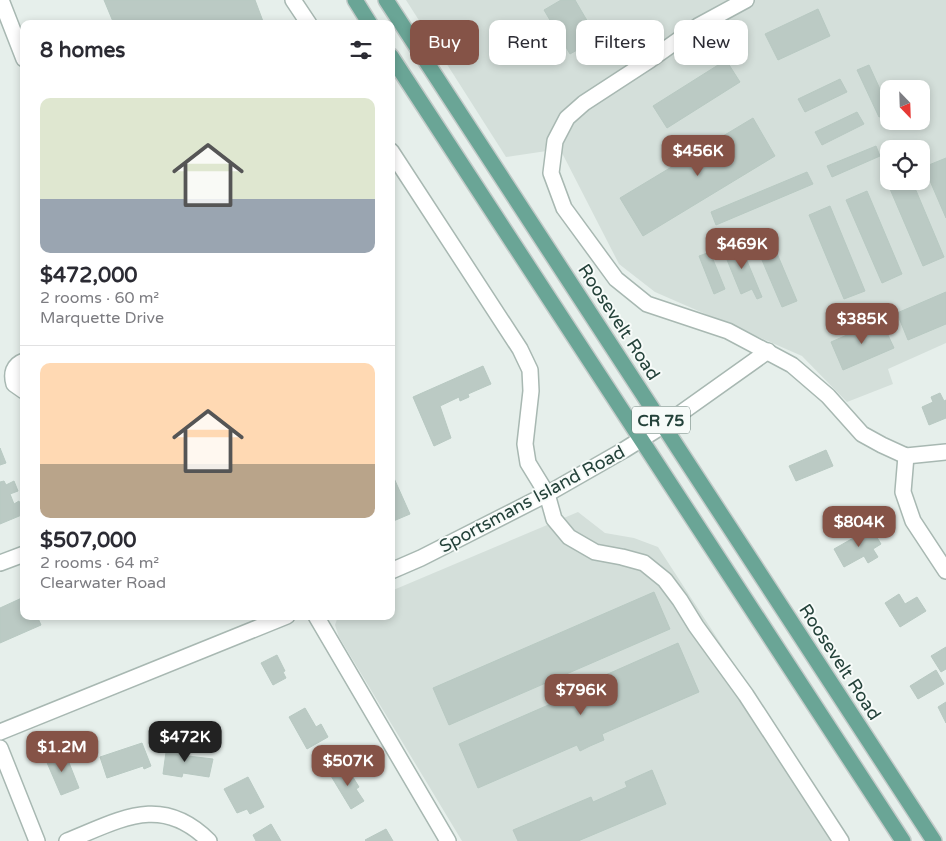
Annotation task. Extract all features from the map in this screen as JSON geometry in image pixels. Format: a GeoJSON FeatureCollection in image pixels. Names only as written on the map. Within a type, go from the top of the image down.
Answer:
{"type":"FeatureCollection","features":[{"type":"Feature","properties":{"kind":"main road"},"geometry":{"type":"LineString","coordinates":[[355,0],[368,20]]}},
{"type":"Feature","properties":{"kind":"main road","name":"Roosevelt Road"},"geometry":{"type":"LineString","coordinates":[[386,0],[934,841]]}},
{"type":"Feature","properties":{"kind":"main road","name":"CR 75"},"geometry":{"type":"LineString","coordinates":[[395,62],[903,841]]}},
{"type":"Feature","properties":{"kind":"street"},"geometry":{"type":"LineString","coordinates":[[0,0],[20,49]]}},
{"type":"Feature","properties":{"kind":"street"},"geometry":{"type":"LineString","coordinates":[[294,0],[306,20]]}},
{"type":"Feature","properties":{"kind":"street"},"geometry":{"type":"LineString","coordinates":[[746,0],[698,26],[584,103],[567,118],[556,141],[551,174],[564,208],[616,279],[647,304],[728,331],[792,365],[828,396],[862,434],[906,456],[946,452]]}},
{"type":"Feature","properties":{"kind":"street"},"geometry":{"type":"LineString","coordinates":[[395,157],[520,349],[530,370],[531,391],[525,444],[528,463],[547,494],[554,519],[569,537],[595,552],[644,563],[665,580],[746,695],[841,841]]}},
{"type":"Feature","properties":{"kind":"street","name":"Sportsmans Island Road"},"geometry":{"type":"LineString","coordinates":[[395,569],[547,494],[640,440],[768,351]]}},
{"type":"Feature","properties":{"kind":"street"},"geometry":{"type":"LineString","coordinates":[[20,363],[16,365],[12,374],[14,384],[20,389]]}},
{"type":"Feature","properties":{"kind":"street"},"geometry":{"type":"LineString","coordinates":[[906,456],[903,492],[913,521],[946,570]]}},
{"type":"Feature","properties":{"kind":"street"},"geometry":{"type":"LineString","coordinates":[[0,563],[20,556]]}},
{"type":"Feature","properties":{"kind":"street"},"geometry":{"type":"LineString","coordinates":[[0,732],[277,620]]}},
{"type":"Feature","properties":{"kind":"street"},"geometry":{"type":"LineString","coordinates":[[318,620],[448,841]]}},
{"type":"Feature","properties":{"kind":"street"},"geometry":{"type":"LineString","coordinates":[[0,748],[37,841]]}},
{"type":"Feature","properties":{"kind":"street"},"geometry":{"type":"LineString","coordinates":[[67,841],[145,813],[169,814],[190,825],[209,841]]}},
{"type":"Feature","properties":{"kind":"shaded area"},"geometry":{"type":"Polygon","coordinates":[[[406,0],[946,0],[946,343],[888,369],[893,384],[847,402],[802,356],[655,292],[619,264],[560,149],[506,157],[447,65],[479,65],[479,20],[419,20],[406,0]]]}},
{"type":"Feature","properties":{"kind":"shaded area"},"geometry":{"type":"Polygon","coordinates":[[[578,512],[605,533],[634,538],[658,547],[849,841],[462,841],[339,637],[335,625],[337,620],[395,620],[395,589],[578,512]]]}},
{"type":"Feature","properties":{"kind":"building"},"geometry":{"type":"Polygon","coordinates":[[[104,0],[255,0],[262,20],[112,20],[104,0]]]}},
{"type":"Feature","properties":{"kind":"building"},"geometry":{"type":"Polygon","coordinates":[[[561,0],[575,0],[587,20],[576,20],[576,51],[570,54],[566,47],[566,20],[550,20],[544,10],[561,0]]]}},
{"type":"Feature","properties":{"kind":"building"},"geometry":{"type":"Polygon","coordinates":[[[818,9],[830,36],[778,60],[765,34],[818,9]]]}},
{"type":"Feature","properties":{"kind":"building"},"geometry":{"type":"Polygon","coordinates":[[[718,65],[729,65],[740,82],[667,128],[653,106],[718,65]]]}},
{"type":"Feature","properties":{"kind":"building"},"geometry":{"type":"Polygon","coordinates":[[[869,65],[880,89],[880,117],[879,117],[857,70],[869,65]]]}},
{"type":"Feature","properties":{"kind":"building"},"geometry":{"type":"Polygon","coordinates":[[[840,79],[847,92],[805,112],[798,99],[840,79]]]}},
{"type":"Feature","properties":{"kind":"building"},"geometry":{"type":"Polygon","coordinates":[[[857,112],[864,124],[822,145],[815,132],[857,112]]]}},
{"type":"Feature","properties":{"kind":"building"},"geometry":{"type":"Polygon","coordinates":[[[753,118],[775,156],[643,236],[620,198],[753,118]]]}},
{"type":"Feature","properties":{"kind":"building"},"geometry":{"type":"Polygon","coordinates":[[[876,146],[880,156],[832,177],[827,166],[876,146]]]}},
{"type":"Feature","properties":{"kind":"building"},"geometry":{"type":"Polygon","coordinates":[[[946,158],[946,218],[930,181],[930,165],[946,158]]]}},
{"type":"Feature","properties":{"kind":"building"},"geometry":{"type":"Polygon","coordinates":[[[807,172],[813,184],[716,225],[711,212],[807,172]]]}},
{"type":"Feature","properties":{"kind":"building"},"geometry":{"type":"Polygon","coordinates":[[[890,190],[916,190],[944,257],[923,266],[890,190]]]}},
{"type":"Feature","properties":{"kind":"building"},"geometry":{"type":"Polygon","coordinates":[[[867,191],[902,274],[882,283],[846,200],[867,191]]]}},
{"type":"Feature","properties":{"kind":"building"},"geometry":{"type":"Polygon","coordinates":[[[830,206],[865,291],[844,299],[809,215],[830,206]]]}},
{"type":"Feature","properties":{"kind":"building"},"geometry":{"type":"Polygon","coordinates":[[[768,232],[797,301],[782,307],[753,239],[768,232]]]}},
{"type":"Feature","properties":{"kind":"building"},"geometry":{"type":"Polygon","coordinates":[[[740,244],[762,297],[757,299],[752,289],[741,294],[723,250],[740,244]]]}},
{"type":"Feature","properties":{"kind":"building"},"geometry":{"type":"Polygon","coordinates":[[[710,252],[725,289],[714,294],[699,256],[710,252]]]}},
{"type":"Feature","properties":{"kind":"building"},"geometry":{"type":"Polygon","coordinates":[[[946,292],[946,324],[908,340],[897,313],[946,292]]]}},
{"type":"Feature","properties":{"kind":"building"},"geometry":{"type":"Polygon","coordinates":[[[881,320],[894,348],[843,370],[831,342],[881,320]]]}},
{"type":"Feature","properties":{"kind":"building"},"geometry":{"type":"Polygon","coordinates":[[[483,366],[491,384],[468,394],[469,397],[460,401],[459,397],[440,406],[451,438],[434,446],[413,397],[483,366]]]}},
{"type":"Feature","properties":{"kind":"building"},"geometry":{"type":"Polygon","coordinates":[[[940,393],[944,401],[946,400],[946,418],[929,425],[922,407],[933,402],[931,397],[940,393]]]}},
{"type":"Feature","properties":{"kind":"building"},"geometry":{"type":"Polygon","coordinates":[[[0,448],[6,463],[0,465],[0,448]]]}},
{"type":"Feature","properties":{"kind":"building"},"geometry":{"type":"Polygon","coordinates":[[[826,450],[833,466],[796,481],[789,466],[826,450]]]}},
{"type":"Feature","properties":{"kind":"building"},"geometry":{"type":"Polygon","coordinates":[[[395,480],[410,514],[395,520],[395,480]]]}},
{"type":"Feature","properties":{"kind":"building"},"geometry":{"type":"Polygon","coordinates":[[[4,481],[6,485],[14,481],[18,491],[10,494],[14,504],[19,501],[20,516],[0,524],[0,482],[4,481]]]}},
{"type":"Feature","properties":{"kind":"building"},"geometry":{"type":"Polygon","coordinates":[[[871,528],[881,544],[873,549],[878,557],[868,563],[864,556],[844,567],[834,549],[871,528]]]}},
{"type":"Feature","properties":{"kind":"building"},"geometry":{"type":"Polygon","coordinates":[[[654,592],[670,629],[449,725],[433,688],[654,592]]]}},
{"type":"Feature","properties":{"kind":"building"},"geometry":{"type":"Polygon","coordinates":[[[899,594],[905,604],[917,597],[926,611],[900,627],[885,603],[899,594]]]}},
{"type":"Feature","properties":{"kind":"building"},"geometry":{"type":"Polygon","coordinates":[[[20,599],[20,620],[39,620],[41,625],[0,643],[0,608],[20,599]]]}},
{"type":"Feature","properties":{"kind":"building"},"geometry":{"type":"Polygon","coordinates":[[[678,643],[699,692],[602,734],[604,740],[580,751],[577,745],[478,788],[459,744],[569,696],[567,692],[678,643]]]}},
{"type":"Feature","properties":{"kind":"building"},"geometry":{"type":"Polygon","coordinates":[[[946,647],[946,669],[941,672],[931,656],[946,647]]]}},
{"type":"Feature","properties":{"kind":"building"},"geometry":{"type":"Polygon","coordinates":[[[277,655],[285,671],[283,672],[286,678],[273,685],[261,663],[277,655]]]}},
{"type":"Feature","properties":{"kind":"building"},"geometry":{"type":"Polygon","coordinates":[[[936,670],[944,684],[918,699],[910,686],[936,670]]]}},
{"type":"Feature","properties":{"kind":"building"},"geometry":{"type":"Polygon","coordinates":[[[946,702],[946,723],[938,707],[946,702]]]}},
{"type":"Feature","properties":{"kind":"building"},"geometry":{"type":"Polygon","coordinates":[[[305,708],[316,727],[321,724],[328,737],[307,749],[289,717],[305,708]]]}},
{"type":"Feature","properties":{"kind":"building"},"geometry":{"type":"Polygon","coordinates":[[[142,743],[151,766],[144,769],[143,766],[107,778],[100,757],[142,743]]]}},
{"type":"Feature","properties":{"kind":"building"},"geometry":{"type":"Polygon","coordinates":[[[180,744],[190,745],[188,756],[213,759],[209,777],[183,773],[182,777],[163,774],[167,745],[179,747],[180,744]]]}},
{"type":"Feature","properties":{"kind":"building"},"geometry":{"type":"Polygon","coordinates":[[[64,750],[79,788],[61,795],[45,758],[64,750]]]}},
{"type":"Feature","properties":{"kind":"building"},"geometry":{"type":"Polygon","coordinates":[[[346,766],[359,787],[356,789],[364,801],[351,809],[331,776],[346,766]]]}},
{"type":"Feature","properties":{"kind":"building"},"geometry":{"type":"Polygon","coordinates":[[[652,770],[666,804],[578,841],[518,841],[513,830],[591,797],[593,802],[627,787],[625,782],[652,770]]]}},
{"type":"Feature","properties":{"kind":"building"},"geometry":{"type":"Polygon","coordinates":[[[248,777],[264,807],[250,814],[247,809],[237,813],[224,789],[248,777]]]}},
{"type":"Feature","properties":{"kind":"building"},"geometry":{"type":"Polygon","coordinates":[[[271,824],[281,841],[256,841],[253,835],[271,824]]]}},
{"type":"Feature","properties":{"kind":"building"},"geometry":{"type":"Polygon","coordinates":[[[386,829],[393,841],[365,840],[386,829]]]}}]}
